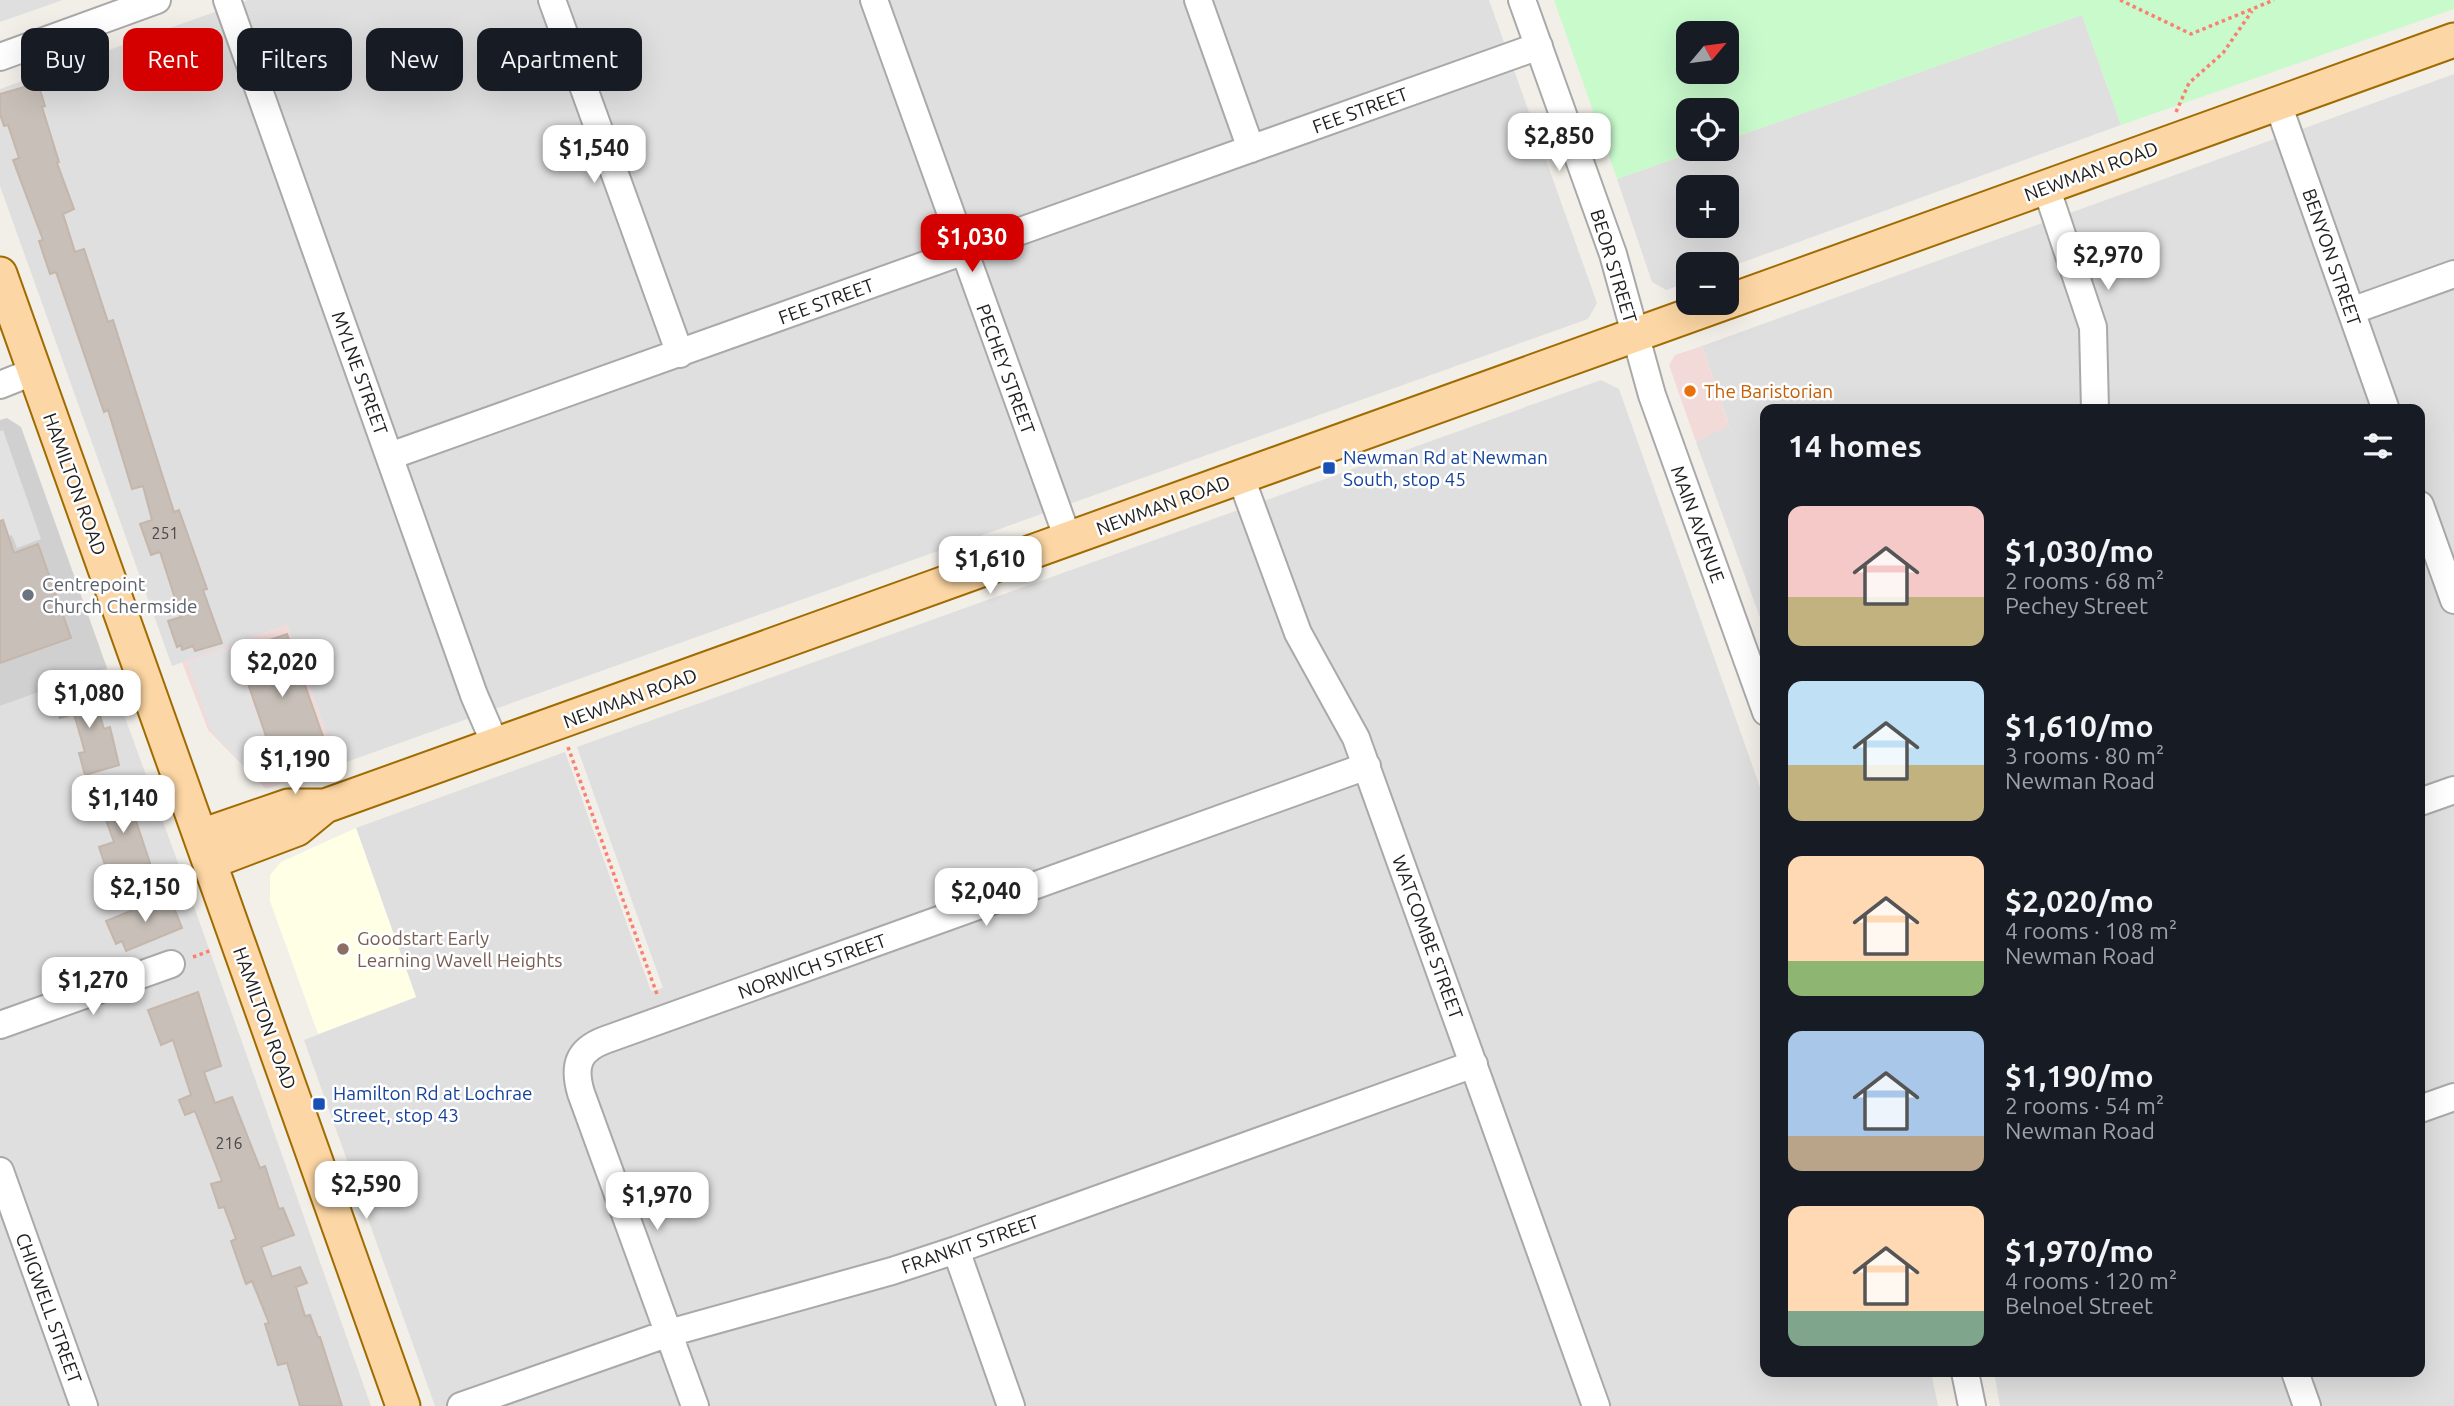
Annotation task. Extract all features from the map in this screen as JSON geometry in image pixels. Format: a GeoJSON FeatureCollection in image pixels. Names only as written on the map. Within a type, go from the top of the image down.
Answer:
{"type":"FeatureCollection","features":[{"type":"Feature","properties":{"kind":"main road","name":"NEWMAN ROAD"},"geometry":{"type":"LineString","coordinates":[[1739,297],[2454,40]]}},
{"type":"Feature","properties":{"kind":"main road","name":"HAMILTON ROAD"},"geometry":{"type":"LineString","coordinates":[[0,274],[403,1406]]}},
{"type":"Feature","properties":{"kind":"main road","name":"NEWMAN ROAD"},"geometry":{"type":"LineString","coordinates":[[206,849],[288,806],[326,806],[1689,315]]}},
{"type":"Feature","properties":{"kind":"street"},"geometry":{"type":"LineString","coordinates":[[0,57],[157,0]]}},
{"type":"Feature","properties":{"kind":"street","name":"MYLNE STREET"},"geometry":{"type":"LineString","coordinates":[[227,0],[474,695],[496,746]]}},
{"type":"Feature","properties":{"kind":"street"},"geometry":{"type":"LineString","coordinates":[[552,0],[680,354]]}},
{"type":"Feature","properties":{"kind":"street","name":"PECHEY STREET"},"geometry":{"type":"LineString","coordinates":[[874,0],[1068,539]]}},
{"type":"Feature","properties":{"kind":"street"},"geometry":{"type":"LineString","coordinates":[[1198,0],[1251,149]]}},
{"type":"Feature","properties":{"kind":"street","name":"BEOR STREET"},"geometry":{"type":"LineString","coordinates":[[1522,0],[1613,254],[1636,334]]}},
{"type":"Feature","properties":{"kind":"street","name":"FEE STREET"},"geometry":{"type":"LineString","coordinates":[[390,456],[1539,46]]}},
{"type":"Feature","properties":{"kind":"street","name":"BENYON STREET"},"geometry":{"type":"LineString","coordinates":[[2278,104],[2384,404]]}},
{"type":"Feature","properties":{"kind":"street"},"geometry":{"type":"LineString","coordinates":[[2046,187],[2093,327],[2095,404]]}},
{"type":"Feature","properties":{"kind":"street"},"geometry":{"type":"LineString","coordinates":[[2351,311],[2454,274]]}},
{"type":"Feature","properties":{"kind":"street","name":"MAIN AVENUE"},"geometry":{"type":"LineString","coordinates":[[1636,334],[1652,395],[1760,695]]}},
{"type":"Feature","properties":{"kind":"street"},"geometry":{"type":"LineString","coordinates":[[0,385],[35,371]]}},
{"type":"Feature","properties":{"kind":"street","name":"WATCOMBE STREET"},"geometry":{"type":"LineString","coordinates":[[1241,478],[1298,633],[1343,711],[1367,766],[1596,1406]]}},
{"type":"Feature","properties":{"kind":"street"},"geometry":{"type":"LineString","coordinates":[[2425,519],[2454,600]]}},
{"type":"Feature","properties":{"kind":"street","name":"NORWICH STREET"},"geometry":{"type":"LineString","coordinates":[[669,1333],[580,1093],[576,1073],[578,1059],[582,1054],[596,1044],[1367,766]]}},
{"type":"Feature","properties":{"kind":"street"},"geometry":{"type":"LineString","coordinates":[[2425,800],[2454,790]]}},
{"type":"Feature","properties":{"kind":"street"},"geometry":{"type":"LineString","coordinates":[[0,1026],[171,964]]}},
{"type":"Feature","properties":{"kind":"street","name":"FRANKIT STREET"},"geometry":{"type":"LineString","coordinates":[[461,1406],[669,1333],[892,1271],[956,1250],[1474,1064]]}},
{"type":"Feature","properties":{"kind":"street"},"geometry":{"type":"LineString","coordinates":[[2425,1108],[2454,1097]]}},
{"type":"Feature","properties":{"kind":"street","name":"CHIGWELL STREET"},"geometry":{"type":"LineString","coordinates":[[0,1171],[83,1406]]}},
{"type":"Feature","properties":{"kind":"street"},"geometry":{"type":"LineString","coordinates":[[956,1250],[1012,1406]]}},
{"type":"Feature","properties":{"kind":"street"},"geometry":{"type":"LineString","coordinates":[[669,1333],[695,1406]]}},
{"type":"Feature","properties":{"kind":"street"},"geometry":{"type":"LineString","coordinates":[[1966,1377],[1972,1406]]}},
{"type":"Feature","properties":{"kind":"street"},"geometry":{"type":"LineString","coordinates":[[2297,1377],[2307,1406]]}},
{"type":"Feature","properties":{"kind":"path"},"geometry":{"type":"LineString","coordinates":[[2120,0],[2191,34],[2274,0]]}},
{"type":"Feature","properties":{"kind":"path"},"geometry":{"type":"LineString","coordinates":[[2174,117],[2189,83],[2223,53],[2253,8]]}},
{"type":"Feature","properties":{"kind":"path"},"geometry":{"type":"LineString","coordinates":[[560,723],[666,1019]]}},
{"type":"Feature","properties":{"kind":"shaded area"},"geometry":{"type":"Polygon","coordinates":[[[0,0],[63,0],[0,22],[0,0]]]}},
{"type":"Feature","properties":{"kind":"shaded area"},"geometry":{"type":"Polygon","coordinates":[[[248,0],[1489,0],[1597,303],[1588,319],[338,765],[287,625],[172,666],[0,186],[0,89],[21,81],[21,91],[109,91],[109,50],[123,45],[123,91],[223,91],[223,28],[170,28],[248,0]]]}},
{"type":"Feature","properties":{"kind":"shaded area"},"geometry":{"type":"Polygon","coordinates":[[[2082,15],[2121,125],[1739,264],[1739,252],[1676,252],[1676,287],[1666,290],[1652,282],[1617,179],[1676,158],[1676,161],[1739,161],[1739,136],[2082,15]]]}},
{"type":"Feature","properties":{"kind":"shaded area"},"geometry":{"type":"Polygon","coordinates":[[[2454,74],[2454,1406],[2000,1406],[1995,1377],[2425,1377],[2425,404],[1760,404],[1760,618],[1696,442],[1729,425],[1702,346],[2454,74]]]}},
{"type":"Feature","properties":{"kind":"shaded area"},"geometry":{"type":"Polygon","coordinates":[[[1702,346],[1729,426],[1696,442],[1669,365],[1675,355],[1702,346]]]}},
{"type":"Feature","properties":{"kind":"shaded area"},"geometry":{"type":"Polygon","coordinates":[[[1601,380],[1619,389],[1760,787],[1760,1377],[1932,1377],[1938,1406],[435,1406],[304,1040],[416,997],[356,828],[565,752],[651,991],[663,988],[577,747],[1601,380]]]}},
{"type":"Feature","properties":{"kind":"shaded area"},"geometry":{"type":"Polygon","coordinates":[[[7,418],[21,427],[107,668],[0,706],[0,420],[7,418]]]}},
{"type":"Feature","properties":{"kind":"shaded area"},"geometry":{"type":"Polygon","coordinates":[[[3,430],[41,539],[17,548],[12,535],[0,539],[0,431],[3,430]]]}},
{"type":"Feature","properties":{"kind":"shaded area"},"geometry":{"type":"Polygon","coordinates":[[[287,625],[338,765],[266,789],[208,730],[182,662],[287,625]]]}},
{"type":"Feature","properties":{"kind":"shaded area"},"geometry":{"type":"Polygon","coordinates":[[[233,646],[269,749],[284,765],[254,777],[211,730],[187,662],[233,646]]]}},
{"type":"Feature","properties":{"kind":"shaded area"},"geometry":{"type":"Polygon","coordinates":[[[107,668],[371,1406],[0,1406],[0,706],[107,668]]]}},
{"type":"Feature","properties":{"kind":"shaded area","name":"Goodstart Early Learning Wavell Heights"},"geometry":{"type":"Polygon","coordinates":[[[356,828],[416,997],[318,1034],[270,901],[270,875],[281,862],[356,828]]]}},
{"type":"Feature","properties":{"kind":"green space"},"geometry":{"type":"Polygon","coordinates":[[[1554,0],[2454,0],[2454,9],[2121,125],[2082,15],[1739,136],[1739,98],[1676,98],[1676,158],[1617,179],[1554,0]]]}},
{"type":"Feature","properties":{"kind":"building"},"geometry":{"type":"Polygon","coordinates":[[[21,88],[21,91],[40,91],[45,106],[42,107],[59,162],[57,163],[74,209],[63,214],[75,252],[84,249],[108,322],[113,320],[174,512],[179,510],[207,589],[203,590],[222,643],[195,651],[193,646],[182,650],[181,645],[177,647],[168,621],[181,617],[160,552],[151,555],[140,524],[152,520],[143,486],[132,489],[108,410],[104,412],[56,272],[50,274],[39,241],[43,240],[13,160],[19,158],[8,125],[4,126],[0,114],[0,94],[21,88]]]}},
{"type":"Feature","properties":{"kind":"building","name":"Centrepoint Church Chermside"},"geometry":{"type":"Polygon","coordinates":[[[3,520],[14,553],[38,544],[71,638],[0,663],[0,521],[3,520]]]}},
{"type":"Feature","properties":{"kind":"building"},"geometry":{"type":"Polygon","coordinates":[[[287,634],[327,748],[286,763],[270,748],[237,651],[287,634]]]}},
{"type":"Feature","properties":{"kind":"building"},"geometry":{"type":"Polygon","coordinates":[[[91,686],[104,729],[110,727],[119,765],[85,775],[79,753],[85,752],[74,714],[60,718],[54,697],[91,686]]]}},
{"type":"Feature","properties":{"kind":"building"},"geometry":{"type":"Polygon","coordinates":[[[131,788],[137,805],[134,806],[138,817],[135,818],[150,863],[109,877],[99,847],[114,842],[99,801],[131,788]]]}},
{"type":"Feature","properties":{"kind":"building"},"geometry":{"type":"Polygon","coordinates":[[[169,895],[182,928],[126,951],[122,941],[116,944],[106,921],[169,895]]]}},
{"type":"Feature","properties":{"kind":"building"},"geometry":{"type":"Polygon","coordinates":[[[198,992],[221,1066],[204,1072],[215,1103],[232,1097],[260,1168],[265,1166],[279,1209],[283,1208],[294,1235],[261,1247],[272,1277],[300,1267],[307,1283],[296,1287],[305,1316],[310,1315],[320,1337],[342,1406],[300,1406],[287,1363],[278,1365],[265,1324],[269,1323],[252,1281],[246,1284],[231,1241],[236,1239],[224,1207],[219,1208],[211,1184],[222,1181],[195,1111],[185,1115],[179,1100],[191,1095],[173,1040],[161,1045],[148,1010],[198,992]]]}},
{"type":"Feature","properties":{"kind":"place","name":"The Baristorian"},"geometry":{"type":"Point","coordinates":[1690,391]}},
{"type":"Feature","properties":{"kind":"place","name":"Newman Rd at Newman South, stop 45"},"geometry":{"type":"Point","coordinates":[1329,468]}},
{"type":"Feature","properties":{"kind":"place","name":"Centrepoint Church Chermside"},"geometry":{"type":"Point","coordinates":[28,595]}},
{"type":"Feature","properties":{"kind":"place","name":"Goodstart Early Learning Wavell Heights"},"geometry":{"type":"Point","coordinates":[343,949]}},
{"type":"Feature","properties":{"kind":"place","name":"Hamilton Rd at Lochrae Street, stop 43"},"geometry":{"type":"Point","coordinates":[319,1104]}}]}
